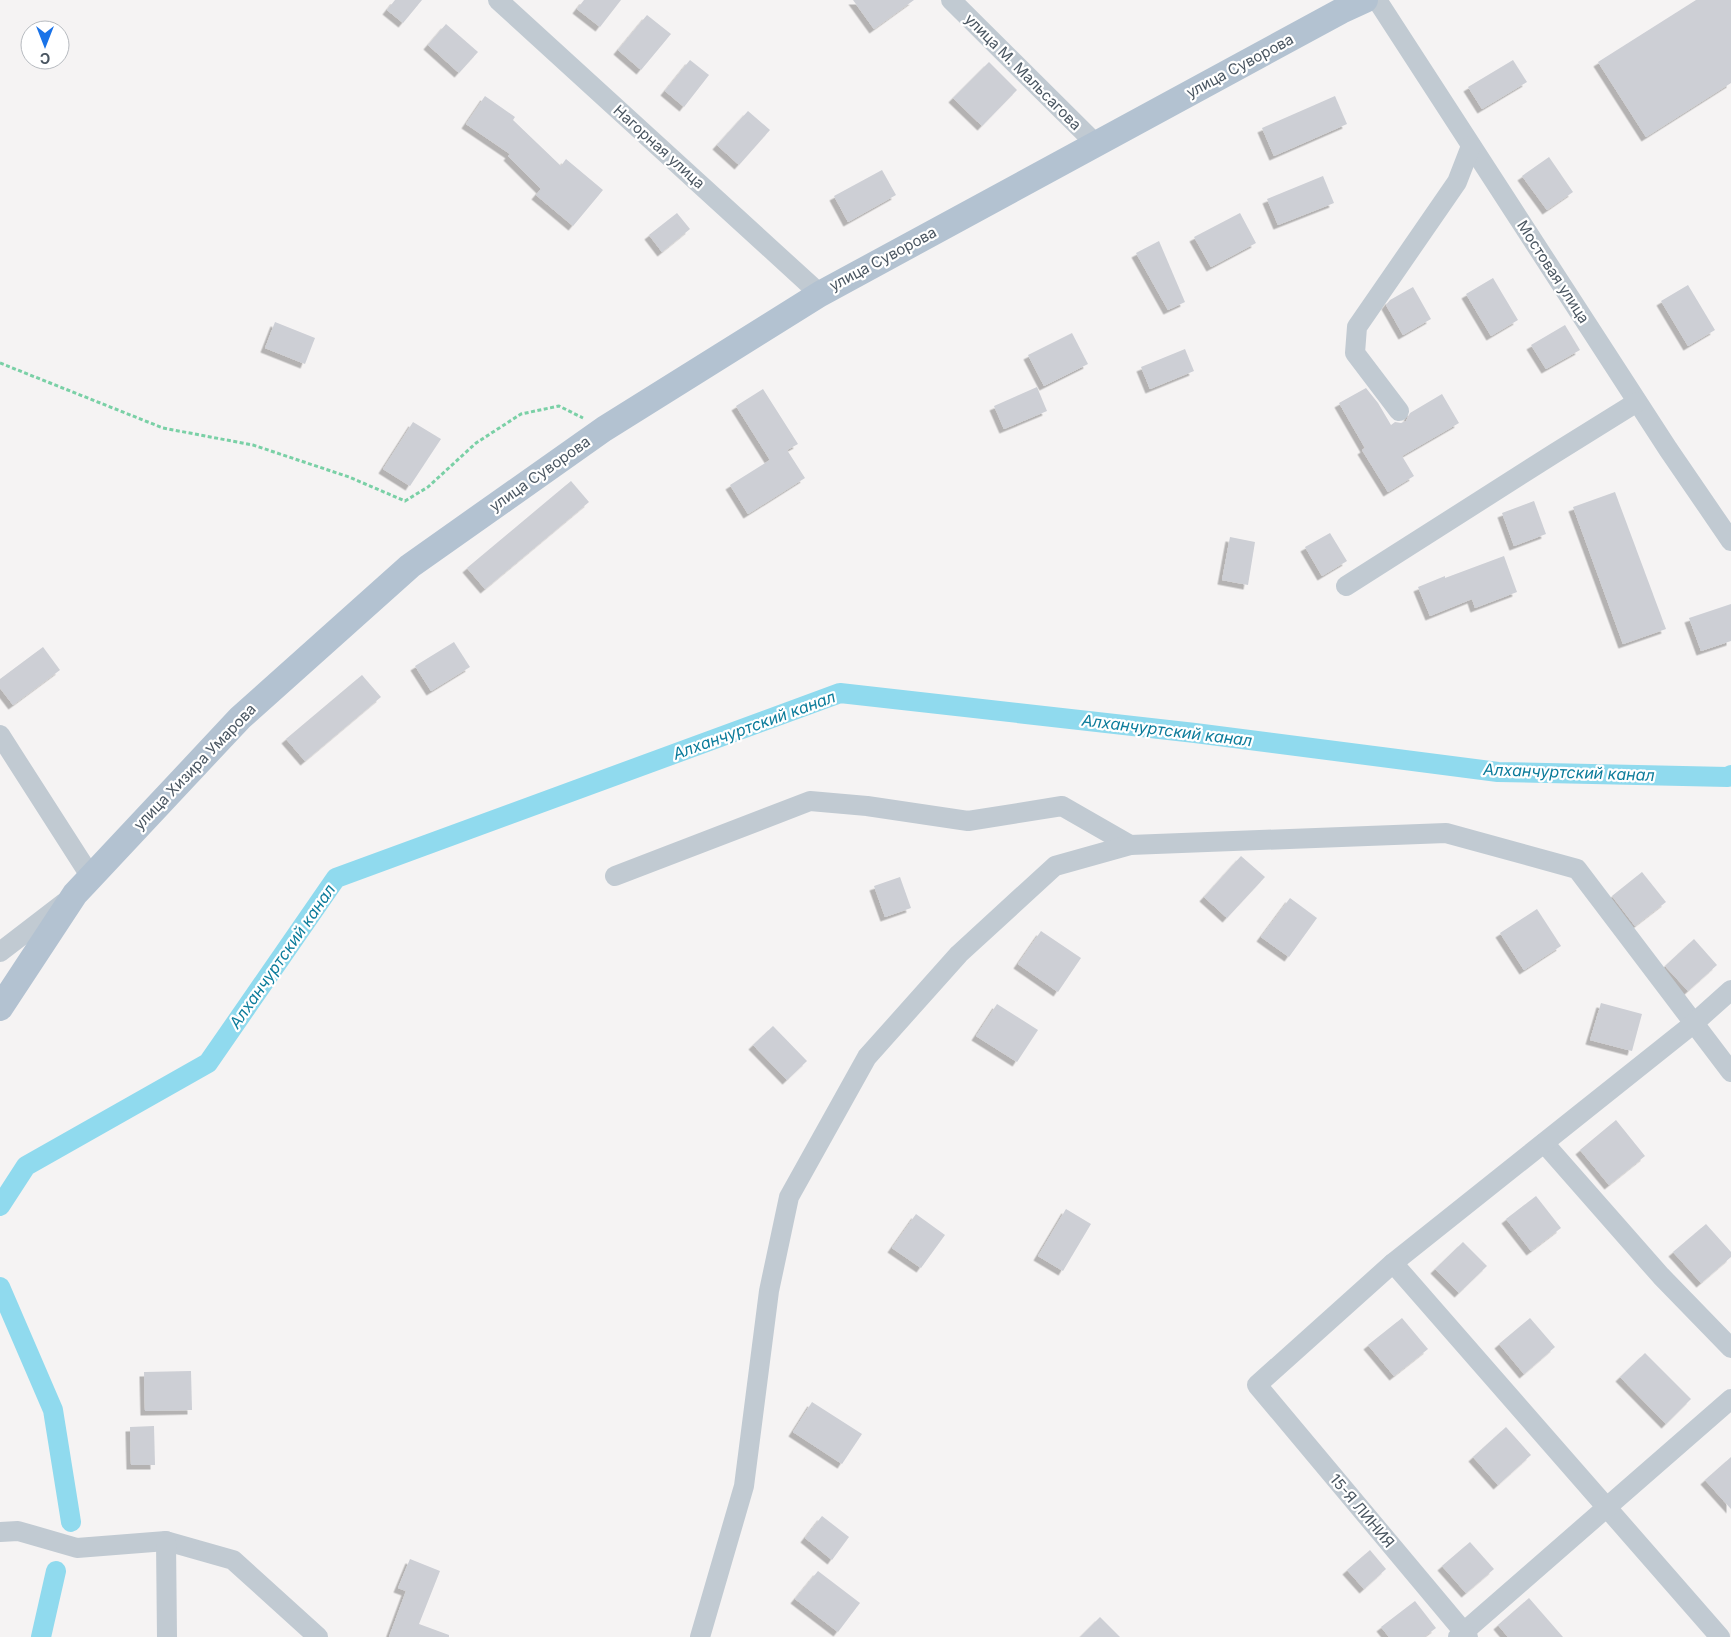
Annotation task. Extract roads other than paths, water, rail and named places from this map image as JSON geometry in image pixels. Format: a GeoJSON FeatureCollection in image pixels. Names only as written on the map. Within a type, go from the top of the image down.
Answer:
{"type":"FeatureCollection","features":[{"type":"Feature","properties":{"kind":"main road","name":"улица Суворова"},"geometry":{"type":"LineString","coordinates":[[424,556],[604,429],[820,294],[1341,11],[1365,0]]}},
{"type":"Feature","properties":{"kind":"main road","name":"улица Хизира Умарова"},"geometry":{"type":"LineString","coordinates":[[0,1008],[83,885],[240,718],[410,566],[424,556]]}},
{"type":"Feature","properties":{"kind":"street","name":"Нагорная улица"},"geometry":{"type":"LineString","coordinates":[[498,0],[820,294]]}},
{"type":"Feature","properties":{"kind":"street","name":"улица М. Мальсагова"},"geometry":{"type":"LineString","coordinates":[[951,0],[1096,144]]}},
{"type":"Feature","properties":{"kind":"street","name":"Мостовая улица"},"geometry":{"type":"LineString","coordinates":[[1377,0],[1637,402],[1731,542]]}},
{"type":"Feature","properties":{"kind":"street"},"geometry":{"type":"LineString","coordinates":[[1399,411],[1354,353],[1357,327],[1457,182],[1471,146]]}},
{"type":"Feature","properties":{"kind":"street"},"geometry":{"type":"LineString","coordinates":[[1346,586],[1637,402]]}},
{"type":"Feature","properties":{"kind":"street"},"geometry":{"type":"LineString","coordinates":[[0,735],[83,885],[0,952]]}},
{"type":"Feature","properties":{"kind":"street"},"geometry":{"type":"LineString","coordinates":[[615,876],[810,801],[867,806],[968,821],[1062,806],[1130,845]]}},
{"type":"Feature","properties":{"kind":"street"},"geometry":{"type":"LineString","coordinates":[[700,1637],[744,1486],[768,1291],[789,1197],[867,1057],[959,954],[1055,866],[1130,845],[1446,833],[1577,869],[1731,1072]]}},
{"type":"Feature","properties":{"kind":"street"},"geometry":{"type":"LineString","coordinates":[[1720,1637],[1393,1263],[1693,1024],[1731,990]]}},
{"type":"Feature","properties":{"kind":"street"},"geometry":{"type":"LineString","coordinates":[[1544,1143],[1661,1276],[1731,1348]]}},
{"type":"Feature","properties":{"kind":"street","name":"15-Я ЛИНИЯ"},"geometry":{"type":"LineString","coordinates":[[1393,1263],[1257,1385],[1463,1635]]}},
{"type":"Feature","properties":{"kind":"street"},"geometry":{"type":"LineString","coordinates":[[1463,1635],[1731,1399]]}},
{"type":"Feature","properties":{"kind":"street"},"geometry":{"type":"LineString","coordinates":[[0,1532],[18,1531],[78,1548],[166,1541],[233,1560],[318,1637]]}},
{"type":"Feature","properties":{"kind":"street"},"geometry":{"type":"LineString","coordinates":[[166,1541],[167,1637]]}},
{"type":"Feature","properties":{"kind":"waterway","name":"Алханчуртский канал"},"geometry":{"type":"LineString","coordinates":[[0,1206],[26,1166],[208,1063],[336,878],[840,693],[1195,733],[1498,772],[1728,777],[1731,775]]}},
{"type":"Feature","properties":{"kind":"waterway","name":"Алханчуртский канал"},"geometry":{"type":"LineString","coordinates":[[0,1287],[53,1410],[71,1522]]}},
{"type":"Feature","properties":{"kind":"waterway","name":"Алханчуртский канал"},"geometry":{"type":"LineString","coordinates":[[41,1637],[56,1571]]}}]}
